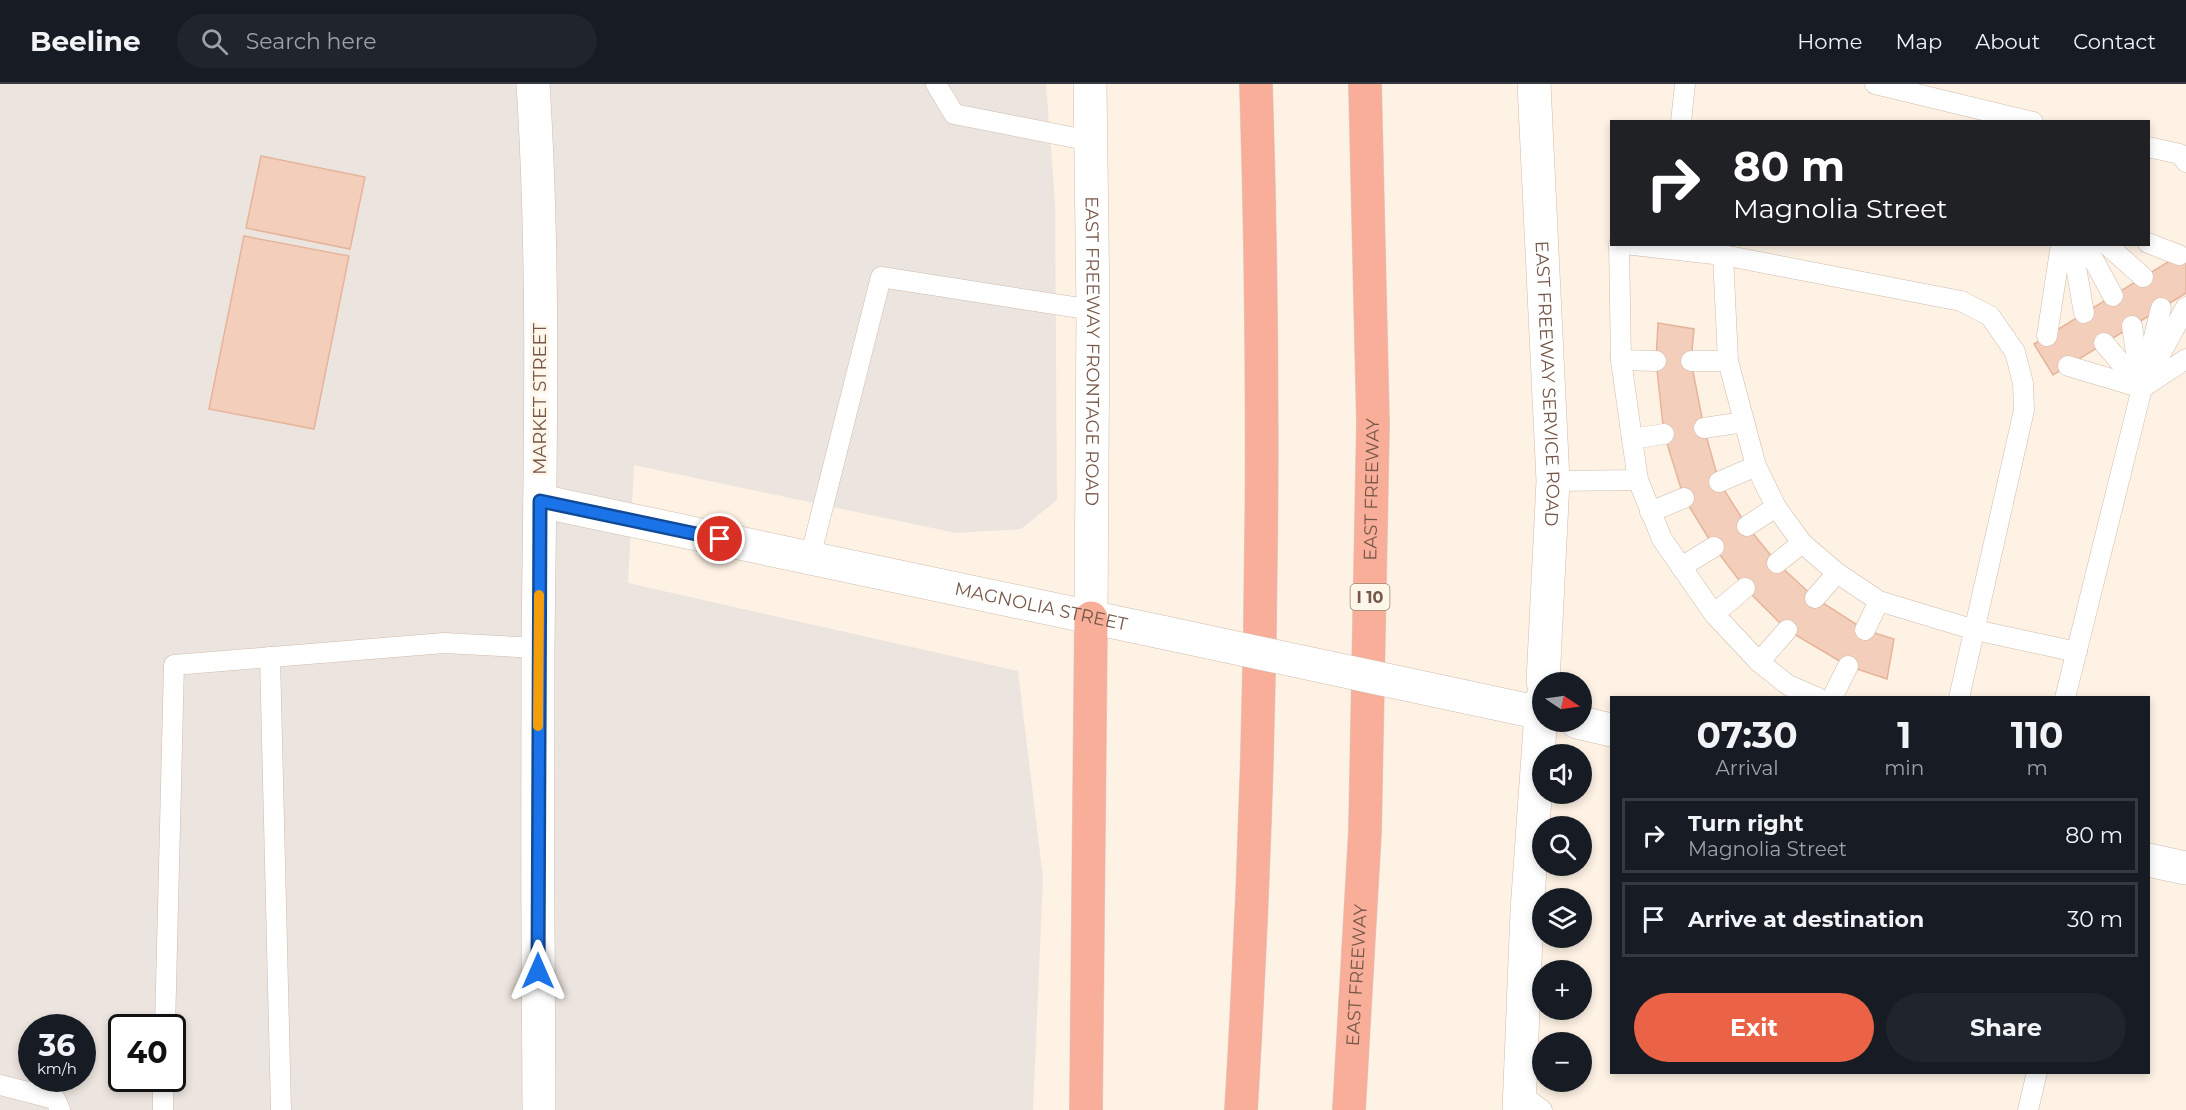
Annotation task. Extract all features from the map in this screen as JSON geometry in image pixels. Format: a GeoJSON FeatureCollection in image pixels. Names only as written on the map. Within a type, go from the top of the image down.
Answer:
{"type":"FeatureCollection","features":[{"type":"Feature","properties":{"kind":"highway"},"geometry":{"type":"LineString","coordinates":[[1241,1110],[1252,917],[1262,513],[1261,240],[1256,84]]}},
{"type":"Feature","properties":{"kind":"highway","name":"EAST FREEWAY"},"geometry":{"type":"LineString","coordinates":[[1349,1110],[1365,831],[1373,435],[1365,84]]}},
{"type":"Feature","properties":{"kind":"highway"},"geometry":{"type":"LineString","coordinates":[[1086,1110],[1091,618]]}},
{"type":"Feature","properties":{"kind":"street","name":"MARKET STREET"},"geometry":{"type":"LineString","coordinates":[[533,84],[538,167],[541,378],[538,648],[538,1110]]}},
{"type":"Feature","properties":{"kind":"street","name":"EAST FREEWAY FRONTAGE ROAD"},"geometry":{"type":"LineString","coordinates":[[1090,84],[1093,310],[1091,618]]}},
{"type":"Feature","properties":{"kind":"street","name":"EAST FREEWAY SERVICE ROAD"},"geometry":{"type":"LineString","coordinates":[[1534,84],[1553,481],[1543,672]]}},
{"type":"Feature","properties":{"kind":"street","name":"MAGNOLIA STREET"},"geometry":{"type":"LineString","coordinates":[[540,501],[1532,711]]}},
{"type":"Feature","properties":{"kind":"street"},"geometry":{"type":"LineString","coordinates":[[1592,726],[1610,730]]}},
{"type":"Feature","properties":{"kind":"street"},"geometry":{"type":"LineString","coordinates":[[1527,1104],[1527,911],[1541,732]]}},
{"type":"Feature","properties":{"kind":"street"},"geometry":{"type":"LineString","coordinates":[[2150,860],[2186,868]]}},
{"type":"Feature","properties":{"kind":"lane"},"geometry":{"type":"LineString","coordinates":[[936,84],[954,114],[1091,141]]}},
{"type":"Feature","properties":{"kind":"lane"},"geometry":{"type":"LineString","coordinates":[[1681,120],[1685,84]]}},
{"type":"Feature","properties":{"kind":"lane"},"geometry":{"type":"LineString","coordinates":[[1875,84],[2022,120]]}},
{"type":"Feature","properties":{"kind":"lane"},"geometry":{"type":"LineString","coordinates":[[2150,147],[2180,154],[2186,162]]}},
{"type":"Feature","properties":{"kind":"lane"},"geometry":{"type":"LineString","coordinates":[[2150,244],[2179,255]]}},
{"type":"Feature","properties":{"kind":"lane"},"geometry":{"type":"LineString","coordinates":[[1619,246],[1621,360],[1638,480],[1650,512],[1662,539],[1714,614],[1786,691],[1809,696]]}},
{"type":"Feature","properties":{"kind":"lane"},"geometry":{"type":"LineString","coordinates":[[1654,246],[1723,255],[1960,301],[1990,316],[2015,352],[2023,383],[2024,410],[1960,696]]}},
{"type":"Feature","properties":{"kind":"lane"},"geometry":{"type":"LineString","coordinates":[[2047,336],[2061,246]]}},
{"type":"Feature","properties":{"kind":"lane"},"geometry":{"type":"LineString","coordinates":[[2072,246],[2084,313]]}},
{"type":"Feature","properties":{"kind":"lane"},"geometry":{"type":"LineString","coordinates":[[2086,246],[2113,296]]}},
{"type":"Feature","properties":{"kind":"lane"},"geometry":{"type":"LineString","coordinates":[[2108,246],[2143,277]]}},
{"type":"Feature","properties":{"kind":"lane"},"geometry":{"type":"LineString","coordinates":[[1723,255],[1728,361],[1756,466],[1776,507],[1802,543],[1837,573],[1879,601],[1976,630],[2077,652]]}},
{"type":"Feature","properties":{"kind":"lane"},"geometry":{"type":"LineString","coordinates":[[810,558],[881,277],[1093,310]]}},
{"type":"Feature","properties":{"kind":"lane"},"geometry":{"type":"LineString","coordinates":[[2142,388],[2186,307]]}},
{"type":"Feature","properties":{"kind":"lane"},"geometry":{"type":"LineString","coordinates":[[2066,696],[2161,308]]}},
{"type":"Feature","properties":{"kind":"lane"},"geometry":{"type":"LineString","coordinates":[[2132,326],[2142,388]]}},
{"type":"Feature","properties":{"kind":"lane"},"geometry":{"type":"LineString","coordinates":[[2104,343],[2142,388]]}},
{"type":"Feature","properties":{"kind":"lane"},"geometry":{"type":"LineString","coordinates":[[2142,388],[2186,358]]}},
{"type":"Feature","properties":{"kind":"lane"},"geometry":{"type":"LineString","coordinates":[[1621,360],[1656,361]]}},
{"type":"Feature","properties":{"kind":"lane"},"geometry":{"type":"LineString","coordinates":[[1691,361],[1728,361]]}},
{"type":"Feature","properties":{"kind":"lane"},"geometry":{"type":"LineString","coordinates":[[2068,366],[2142,388]]}},
{"type":"Feature","properties":{"kind":"lane"},"geometry":{"type":"LineString","coordinates":[[1704,428],[1744,422]]}},
{"type":"Feature","properties":{"kind":"lane"},"geometry":{"type":"LineString","coordinates":[[1632,439],[1664,434]]}},
{"type":"Feature","properties":{"kind":"lane"},"geometry":{"type":"LineString","coordinates":[[1719,482],[1756,466]]}},
{"type":"Feature","properties":{"kind":"lane"},"geometry":{"type":"LineString","coordinates":[[1553,481],[1638,480]]}},
{"type":"Feature","properties":{"kind":"lane"},"geometry":{"type":"LineString","coordinates":[[1650,512],[1684,498]]}},
{"type":"Feature","properties":{"kind":"lane"},"geometry":{"type":"LineString","coordinates":[[1747,526],[1776,507]]}},
{"type":"Feature","properties":{"kind":"lane"},"geometry":{"type":"LineString","coordinates":[[1777,563],[1802,543]]}},
{"type":"Feature","properties":{"kind":"lane"},"geometry":{"type":"LineString","coordinates":[[1681,567],[1714,547]]}},
{"type":"Feature","properties":{"kind":"lane"},"geometry":{"type":"LineString","coordinates":[[1815,598],[1837,573]]}},
{"type":"Feature","properties":{"kind":"lane"},"geometry":{"type":"LineString","coordinates":[[1714,614],[1746,588]]}},
{"type":"Feature","properties":{"kind":"lane"},"geometry":{"type":"LineString","coordinates":[[1865,630],[1879,601]]}},
{"type":"Feature","properties":{"kind":"lane"},"geometry":{"type":"LineString","coordinates":[[1759,662],[1787,630]]}},
{"type":"Feature","properties":{"kind":"lane"},"geometry":{"type":"LineString","coordinates":[[165,1014],[174,665],[444,643],[538,648]]}},
{"type":"Feature","properties":{"kind":"lane"},"geometry":{"type":"LineString","coordinates":[[270,657],[281,1110]]}},
{"type":"Feature","properties":{"kind":"lane"},"geometry":{"type":"LineString","coordinates":[[1833,696],[1848,666]]}},
{"type":"Feature","properties":{"kind":"lane"},"geometry":{"type":"LineString","coordinates":[[2028,1110],[2037,1074]]}},
{"type":"Feature","properties":{"kind":"lane"},"geometry":{"type":"LineString","coordinates":[[0,1085],[55,1099],[60,1110]]}},
{"type":"Feature","properties":{"kind":"lane"},"geometry":{"type":"LineString","coordinates":[[163,1110],[164,1092]]}},
{"type":"Feature","properties":{"kind":"shaded area"},"geometry":{"type":"Polygon","coordinates":[[[0,84],[1046,84],[1055,201],[1057,500],[1021,529],[956,533],[634,465],[628,583],[1018,671],[1043,878],[1033,1110],[0,1110],[0,84]]]}},
{"type":"Feature","properties":{"kind":"building"},"geometry":{"type":"Polygon","coordinates":[[[261,156],[365,177],[350,249],[246,228],[261,156]]]}},
{"type":"Feature","properties":{"kind":"building"},"geometry":{"type":"Polygon","coordinates":[[[244,236],[349,256],[314,429],[209,409],[244,236]]]}},
{"type":"Feature","properties":{"kind":"building"},"geometry":{"type":"Polygon","coordinates":[[[2186,251],[2186,293],[2053,375],[2034,344],[2186,251]]]}},
{"type":"Feature","properties":{"kind":"building"},"geometry":{"type":"Polygon","coordinates":[[[1658,323],[1694,329],[1691,361],[1704,428],[1719,482],[1747,526],[1777,563],[1815,598],[1865,630],[1894,639],[1887,679],[1848,666],[1787,630],[1745,588],[1714,547],[1684,498],[1664,434],[1656,361],[1658,323]]]}},
{"type":"Feature","properties":{"kind":"slow traffic"},"geometry":{"type":"LineString","coordinates":[[538,726],[539,595]]}},
{"type":"Feature","properties":{"kind":"route"},"geometry":{"type":"LineString","coordinates":[[538,971],[540,501],[720,539]]}}]}
